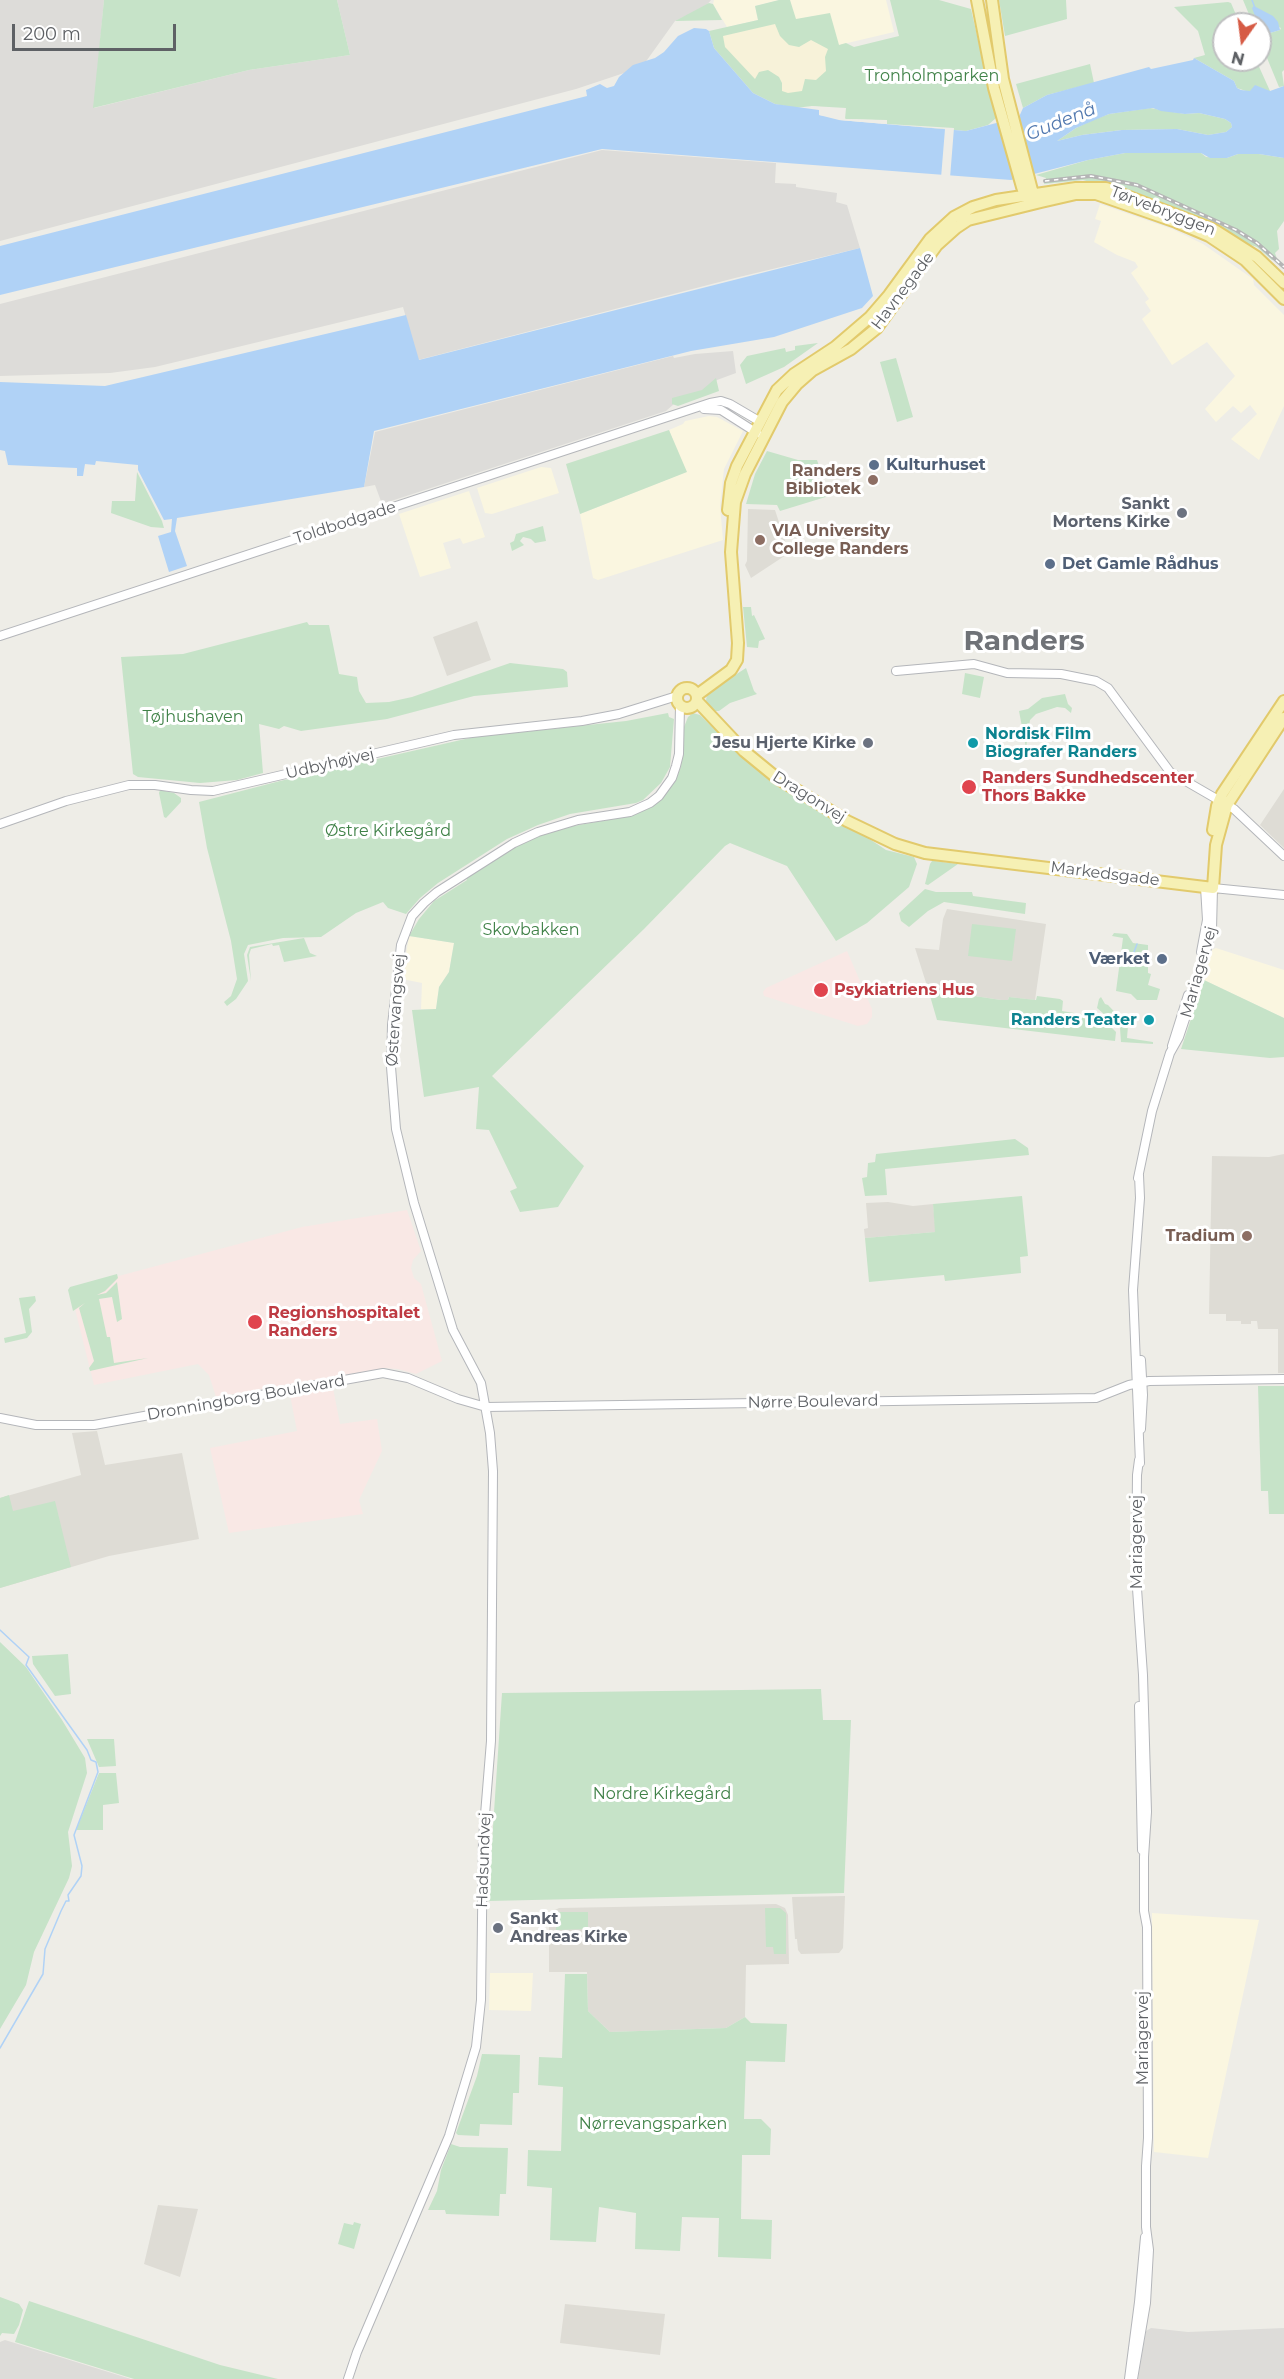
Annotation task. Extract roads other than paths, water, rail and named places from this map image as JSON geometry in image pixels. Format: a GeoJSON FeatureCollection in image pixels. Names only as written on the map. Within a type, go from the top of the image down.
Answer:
{"type":"FeatureCollection","features":[{"type":"Feature","properties":{"kind":"main road"},"geometry":{"type":"LineString","coordinates":[[977,0],[989,63],[1032,198]]}},
{"type":"Feature","properties":{"kind":"main road"},"geometry":{"type":"LineString","coordinates":[[992,0],[1008,119]]}},
{"type":"Feature","properties":{"kind":"main road","name":"Tørvebryggen"},"geometry":{"type":"LineString","coordinates":[[1032,198],[1088,186],[1106,188],[1213,228],[1257,257],[1284,283]]}},
{"type":"Feature","properties":{"kind":"main road","name":"Tørvebryggen"},"geometry":{"type":"LineString","coordinates":[[1032,198],[1096,194],[1187,226],[1209,236],[1245,260],[1284,299]]}},
{"type":"Feature","properties":{"kind":"main road","name":"Havnegade"},"geometry":{"type":"LineString","coordinates":[[731,552],[733,514],[738,493],[782,402],[797,384],[813,370],[851,349],[877,328],[937,245],[968,220],[1032,198]]}},
{"type":"Feature","properties":{"kind":"main road","name":"Havnegade"},"geometry":{"type":"LineString","coordinates":[[731,552],[728,504],[736,466],[774,395],[787,379],[835,347],[879,308],[930,239],[947,222],[981,204],[1032,198]]}},
{"type":"Feature","properties":{"kind":"main road"},"geometry":{"type":"LineString","coordinates":[[688,701],[737,653],[731,552]]}},
{"type":"Feature","properties":{"kind":"main road","name":"Dragonvej"},"geometry":{"type":"LineString","coordinates":[[688,701],[710,715],[744,751],[795,791],[884,839],[925,852]]}},
{"type":"Feature","properties":{"kind":"main road"},"geometry":{"type":"LineString","coordinates":[[1209,887],[1224,805],[1284,701]]}},
{"type":"Feature","properties":{"kind":"main road"},"geometry":{"type":"LineString","coordinates":[[1224,805],[1284,718]]}},
{"type":"Feature","properties":{"kind":"main road","name":"Markedsgade"},"geometry":{"type":"LineString","coordinates":[[925,852],[1209,887]]}},
{"type":"Feature","properties":{"kind":"street","name":"Toldbodgade"},"geometry":{"type":"LineString","coordinates":[[0,636],[691,411],[717,409],[757,426],[764,437]]}},
{"type":"Feature","properties":{"kind":"street"},"geometry":{"type":"LineString","coordinates":[[896,671],[974,664],[1007,673],[1061,674],[1096,681],[1116,699],[1170,772],[1224,805],[1284,856]]}},
{"type":"Feature","properties":{"kind":"street","name":"Udbyhøjvej"},"geometry":{"type":"LineString","coordinates":[[0,824],[66,801],[129,785],[213,791],[454,735],[582,721],[619,714],[663,700],[688,701]]}},
{"type":"Feature","properties":{"kind":"street","name":"Østervangsvej"},"geometry":{"type":"LineString","coordinates":[[486,1407],[478,1376],[453,1330],[414,1203],[396,1129],[391,1067],[392,1025],[403,938],[412,916],[430,897],[514,843],[561,825],[630,812],[659,796],[672,778],[679,754],[680,729],[688,701]]}},
{"type":"Feature","properties":{"kind":"street","name":"Markedsgade"},"geometry":{"type":"LineString","coordinates":[[1209,887],[1284,895]]}},
{"type":"Feature","properties":{"kind":"street","name":"Mariagervej"},"geometry":{"type":"LineString","coordinates":[[1129,2379],[1146,2227],[1146,2166],[1143,2146],[1144,1857],[1141,1835],[1138,1675],[1141,1657],[1142,1608],[1141,1475],[1137,1415],[1139,1383],[1133,1290],[1137,1215],[1135,1198],[1152,1110],[1170,1053],[1173,1035],[1197,968],[1205,934],[1209,887]]}},
{"type":"Feature","properties":{"kind":"street","name":"Dronningborg Boulevard"},"geometry":{"type":"LineString","coordinates":[[0,1418],[36,1425],[94,1425],[383,1373],[408,1378],[458,1399],[486,1407]]}},
{"type":"Feature","properties":{"kind":"street","name":"Nørre Boulevard"},"geometry":{"type":"LineString","coordinates":[[486,1407],[1096,1398],[1139,1383],[1284,1379]]}},
{"type":"Feature","properties":{"kind":"street","name":"Hadsundvej"},"geometry":{"type":"LineString","coordinates":[[346,2379],[449,2136],[476,2048],[480,2026],[483,1839],[492,1730],[493,1471],[486,1407]]}},
{"type":"Feature","properties":{"kind":"street","name":"Mariagervej"},"geometry":{"type":"LineString","coordinates":[[1133,2379],[1146,2303],[1149,2250],[1146,2227]]}},
{"type":"Feature","properties":{"kind":"water"},"geometry":{"type":"Polygon","coordinates":[[[1254,6],[1265,12],[1254,12],[1252,8],[1254,6]]]}},
{"type":"Feature","properties":{"kind":"water"},"geometry":{"type":"Polygon","coordinates":[[[1272,15],[1278,22],[1280,30],[1272,32],[1272,15]]]}},
{"type":"Feature","properties":{"kind":"water","name":"Gudenå"},"geometry":{"type":"Polygon","coordinates":[[[694,28],[706,29],[709,31],[714,48],[753,93],[775,104],[819,110],[819,115],[839,120],[966,131],[1019,117],[1023,108],[1047,95],[1149,67],[1151,69],[1194,58],[1212,68],[1212,72],[1218,72],[1234,81],[1237,88],[1241,90],[1250,91],[1255,85],[1270,91],[1284,86],[1284,158],[1259,154],[1210,158],[1201,153],[1125,153],[1011,180],[602,149],[0,295],[0,246],[587,96],[586,90],[600,84],[607,88],[614,86],[619,77],[633,65],[655,58],[664,52],[678,36],[694,28]],[[1153,108],[1109,114],[1076,128],[1057,141],[1122,130],[1177,129],[1208,135],[1226,132],[1232,127],[1231,123],[1225,119],[1199,113],[1185,114],[1153,108]]]}},
{"type":"Feature","properties":{"kind":"water"},"geometry":{"type":"Polygon","coordinates":[[[860,248],[873,296],[862,308],[774,337],[691,351],[374,431],[364,487],[177,518],[175,531],[187,566],[169,572],[158,536],[171,532],[172,519],[164,520],[138,470],[138,465],[96,461],[95,465],[85,464],[83,476],[77,476],[77,468],[8,465],[5,451],[0,450],[0,382],[105,386],[406,315],[419,360],[860,248]]]}},
{"type":"Feature","properties":{"kind":"waterway"},"geometry":{"type":"LineString","coordinates":[[1252,0],[1255,8]]}},
{"type":"Feature","properties":{"kind":"waterway"},"geometry":{"type":"LineString","coordinates":[[1134,952],[1137,944]]}},
{"type":"Feature","properties":{"kind":"waterway"},"geometry":{"type":"LineString","coordinates":[[1131,962],[1134,953]]}},
{"type":"Feature","properties":{"kind":"waterway"},"geometry":{"type":"LineString","coordinates":[[0,1630],[29,1657],[26,1665],[87,1750],[91,1760],[96,1762],[98,1772],[74,1835],[82,1866],[81,1876],[68,1895],[69,1901],[66,1901],[45,1949],[43,1974],[0,2048]]}},
{"type":"Feature","properties":{"kind":"railway"},"geometry":{"type":"LineString","coordinates":[[1045,181],[1091,176],[1137,185],[1236,230],[1257,243],[1284,267]]}},
{"type":"Feature","properties":{"kind":"place","name":"Kulturhuset"},"geometry":{"type":"Point","coordinates":[874,465]}},
{"type":"Feature","properties":{"kind":"place","name":"Randers Bibliotek"},"geometry":{"type":"Point","coordinates":[873,480]}},
{"type":"Feature","properties":{"kind":"place","name":"Sankt Mortens Kirke"},"geometry":{"type":"Point","coordinates":[1182,513]}},
{"type":"Feature","properties":{"kind":"place","name":"VIA University College Randers"},"geometry":{"type":"Point","coordinates":[760,540]}},
{"type":"Feature","properties":{"kind":"place","name":"Det Gamle Rådhus"},"geometry":{"type":"Point","coordinates":[1050,564]}},
{"type":"Feature","properties":{"kind":"place","name":"Jesu Hjerte Kirke"},"geometry":{"type":"Point","coordinates":[868,743]}},
{"type":"Feature","properties":{"kind":"place","name":"Nordisk Film Biografer Randers"},"geometry":{"type":"Point","coordinates":[973,743]}},
{"type":"Feature","properties":{"kind":"place","name":"Randers Sundhedscenter Thors Bakke"},"geometry":{"type":"Point","coordinates":[969,787]}},
{"type":"Feature","properties":{"kind":"place","name":"Værket"},"geometry":{"type":"Point","coordinates":[1162,959]}},
{"type":"Feature","properties":{"kind":"place","name":"Psykiatriens Hus"},"geometry":{"type":"Point","coordinates":[821,990]}},
{"type":"Feature","properties":{"kind":"place","name":"Randers Teater"},"geometry":{"type":"Point","coordinates":[1149,1020]}},
{"type":"Feature","properties":{"kind":"place","name":"Tradium"},"geometry":{"type":"Point","coordinates":[1247,1236]}},
{"type":"Feature","properties":{"kind":"place","name":"Regionshospitalet Randers"},"geometry":{"type":"Point","coordinates":[255,1322]}},
{"type":"Feature","properties":{"kind":"place","name":"Sankt Andreas Kirke"},"geometry":{"type":"Point","coordinates":[498,1928]}},
{"type":"Feature","properties":{"kind":"district","name":"Randers"},"geometry":{"type":"Point","coordinates":[1024,642]}},
{"type":"Feature","properties":{"kind":"park label","name":"Tronholmparken"},"geometry":{"type":"Point","coordinates":[932,76]}},
{"type":"Feature","properties":{"kind":"park label","name":"Tøjhushaven"},"geometry":{"type":"Point","coordinates":[193,717]}},
{"type":"Feature","properties":{"kind":"park label","name":"Østre Kirkegård"},"geometry":{"type":"Point","coordinates":[388,831]}},
{"type":"Feature","properties":{"kind":"park label","name":"Skovbakken"},"geometry":{"type":"Point","coordinates":[531,930]}},
{"type":"Feature","properties":{"kind":"park label","name":"Nordre Kirkegård"},"geometry":{"type":"Point","coordinates":[662,1794]}},
{"type":"Feature","properties":{"kind":"park label","name":"Nørrevangsparken"},"geometry":{"type":"Point","coordinates":[653,2124]}}]}
